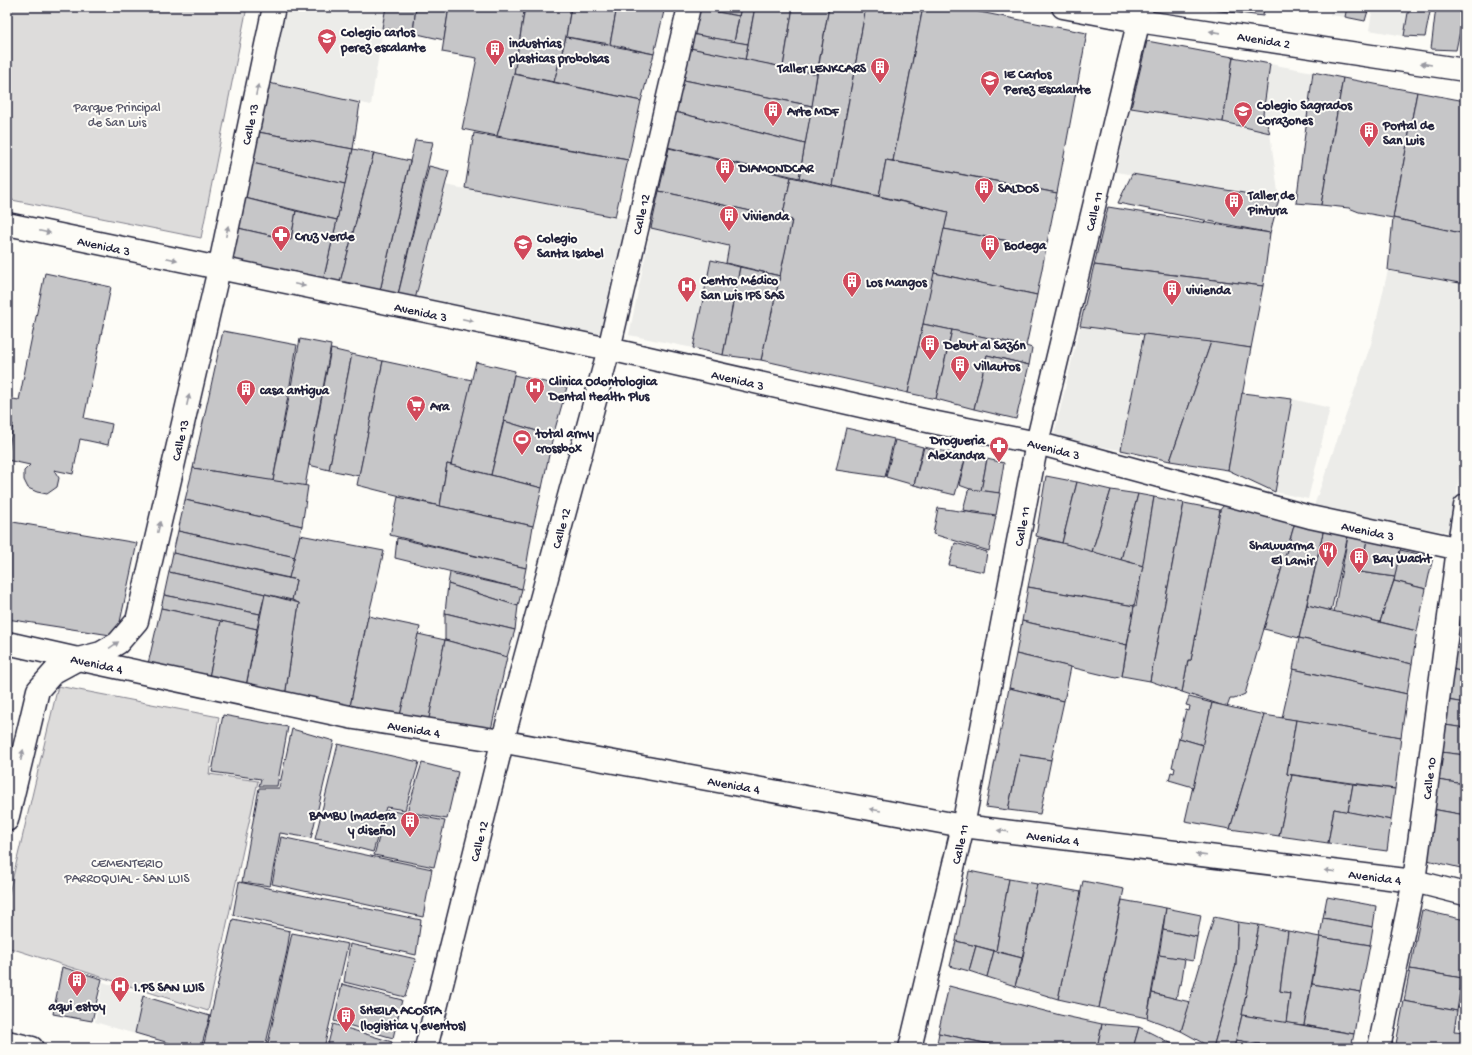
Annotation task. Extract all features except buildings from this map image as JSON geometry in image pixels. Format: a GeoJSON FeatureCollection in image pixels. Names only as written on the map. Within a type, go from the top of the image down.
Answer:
{"type":"FeatureCollection","features":[{"type":"Feature","properties":{"kind":"street","name":"Calle 13"},"geometry":{"type":"LineString","coordinates":[[7,820],[38,690],[54,672],[78,660],[101,653],[118,643],[137,622],[219,269],[274,7]]}},
{"type":"Feature","properties":{"kind":"street","name":"Calle 12"},"geometry":{"type":"LineString","coordinates":[[426,1048],[502,743],[609,349],[689,7]]}},
{"type":"Feature","properties":{"kind":"street","name":"Avenida 2"},"geometry":{"type":"LineString","coordinates":[[1063,7],[1140,14],[1465,70]]}},
{"type":"Feature","properties":{"kind":"street","name":"Calle 11"},"geometry":{"type":"LineString","coordinates":[[910,1048],[963,826],[1037,443],[1140,14]]}},
{"type":"Feature","properties":{"kind":"street","name":"Avenida 3"},"geometry":{"type":"LineString","coordinates":[[7,224],[609,349],[932,422],[1037,443],[1310,517],[1461,550]]}},
{"type":"Feature","properties":{"kind":"street","name":"Calle 10"},"geometry":{"type":"LineString","coordinates":[[1379,1048],[1414,881],[1461,550],[1465,506]]}},
{"type":"Feature","properties":{"kind":"street","name":"Avenida 4"},"geometry":{"type":"LineString","coordinates":[[7,643],[78,660],[354,718],[489,739],[502,743],[963,826],[1414,881],[1465,894]]}},
{"type":"Feature","properties":{"kind":"street"},"geometry":{"type":"LineString","coordinates":[[7,1042],[32,1048]]}},
{"type":"Feature","properties":{"kind":"shaded area","name":"Colegio carlos perez escalante"},"geometry":{"type":"Polygon","coordinates":[[[285,7],[386,7],[371,105],[269,83],[285,7]]]}},
{"type":"Feature","properties":{"kind":"shaded area"},"geometry":{"type":"Polygon","coordinates":[[[1332,7],[1347,7],[1345,17],[1330,15],[1332,7]]]}},
{"type":"Feature","properties":{"kind":"shaded area"},"geometry":{"type":"Polygon","coordinates":[[[1373,7],[1409,7],[1404,36],[1369,30],[1373,7]]]}},
{"type":"Feature","properties":{"kind":"shaded area"},"geometry":{"type":"Polygon","coordinates":[[[1465,26],[1465,58],[1460,57],[1465,26]]]}},
{"type":"Feature","properties":{"kind":"shaded area"},"geometry":{"type":"Polygon","coordinates":[[[1270,64],[1313,72],[1307,122],[1263,114],[1270,64]]]}},
{"type":"Feature","properties":{"kind":"shaded area"},"geometry":{"type":"Polygon","coordinates":[[[1131,108],[1223,122],[1270,133],[1279,199],[1116,172],[1131,108]]]}},
{"type":"Feature","properties":{"kind":"shaded area","name":"Colegio Santa Isabel"},"geometry":{"type":"Polygon","coordinates":[[[445,185],[631,220],[599,344],[414,303],[445,185]]]}},
{"type":"Feature","properties":{"kind":"shaded area"},"geometry":{"type":"Polygon","coordinates":[[[651,228],[729,246],[726,263],[711,260],[693,348],[629,335],[651,228]]]}},
{"type":"Feature","properties":{"kind":"shaded area"},"geometry":{"type":"Polygon","coordinates":[[[1388,270],[1465,284],[1465,429],[1452,532],[1310,517],[1371,344],[1388,270]]]}},
{"type":"Feature","properties":{"kind":"shaded area"},"geometry":{"type":"Polygon","coordinates":[[[1080,326],[1144,334],[1121,450],[1053,439],[1080,326]]]}},
{"type":"Feature","properties":{"kind":"shaded area"},"geometry":{"type":"Polygon","coordinates":[[[1292,399],[1330,408],[1308,499],[1275,492],[1292,399]]]}},
{"type":"Feature","properties":{"kind":"shaded area"},"geometry":{"type":"Polygon","coordinates":[[[1465,957],[1465,1032],[1454,1031],[1465,957]]]}},
{"type":"Feature","properties":{"kind":"shaded area","name":"I.PS SAN LUIS"},"geometry":{"type":"Polygon","coordinates":[[[103,982],[143,995],[135,1034],[95,1022],[103,982]]]}},
{"type":"Feature","properties":{"kind":"green space","name":"Parque Principal de San Luis"},"geometry":{"type":"Polygon","coordinates":[[[7,7],[247,7],[201,238],[7,199],[7,7]]]}},
{"type":"Feature","properties":{"kind":"green space","name":"CEMENTERIO PARROQUIAL - SAN LUIS"},"geometry":{"type":"Polygon","coordinates":[[[58,686],[219,717],[209,774],[258,781],[208,1011],[7,947],[7,902],[58,686]]]}},
{"type":"Feature","properties":{"kind":"place","name":"Colegio carlos perez escalante"},"geometry":{"type":"Point","coordinates":[327,55]}},
{"type":"Feature","properties":{"kind":"place","name":"industrias plasticas probolsas"},"geometry":{"type":"Point","coordinates":[495,66]}},
{"type":"Feature","properties":{"kind":"place","name":"Taller LENKCARS"},"geometry":{"type":"Point","coordinates":[880,84]}},
{"type":"Feature","properties":{"kind":"place","name":"IE Carlos Perez Escalante"},"geometry":{"type":"Point","coordinates":[990,97]}},
{"type":"Feature","properties":{"kind":"place","name":"Arte MDF"},"geometry":{"type":"Point","coordinates":[773,127]}},
{"type":"Feature","properties":{"kind":"place","name":"Colegio Sagrados Corazones"},"geometry":{"type":"Point","coordinates":[1243,128]}},
{"type":"Feature","properties":{"kind":"place","name":"Portal de San Luis"},"geometry":{"type":"Point","coordinates":[1369,148]}},
{"type":"Feature","properties":{"kind":"place","name":"DIAMONDCAR"},"geometry":{"type":"Point","coordinates":[725,184]}},
{"type":"Feature","properties":{"kind":"place","name":"SALDOS"},"geometry":{"type":"Point","coordinates":[984,204]}},
{"type":"Feature","properties":{"kind":"place","name":"Taller de Pintura"},"geometry":{"type":"Point","coordinates":[1234,218]}},
{"type":"Feature","properties":{"kind":"place","name":"Vivienda"},"geometry":{"type":"Point","coordinates":[729,232]}},
{"type":"Feature","properties":{"kind":"place","name":"Cruz Verde"},"geometry":{"type":"Point","coordinates":[281,252]}},
{"type":"Feature","properties":{"kind":"place","name":"Colegio Santa Isabel"},"geometry":{"type":"Point","coordinates":[523,261]}},
{"type":"Feature","properties":{"kind":"place","name":"Bodega"},"geometry":{"type":"Point","coordinates":[990,261]}},
{"type":"Feature","properties":{"kind":"place","name":"Los Mangos"},"geometry":{"type":"Point","coordinates":[852,298]}},
{"type":"Feature","properties":{"kind":"place","name":"Centro Médico San Luis IPS SAS"},"geometry":{"type":"Point","coordinates":[687,303]}},
{"type":"Feature","properties":{"kind":"place","name":"vivienda"},"geometry":{"type":"Point","coordinates":[1172,306]}},
{"type":"Feature","properties":{"kind":"place","name":"Debut al Sazón"},"geometry":{"type":"Point","coordinates":[930,361]}},
{"type":"Feature","properties":{"kind":"place","name":"Villautos"},"geometry":{"type":"Point","coordinates":[960,382]}},
{"type":"Feature","properties":{"kind":"place","name":"Clinica Odontologica Dental Health Plus"},"geometry":{"type":"Point","coordinates":[535,404]}},
{"type":"Feature","properties":{"kind":"place","name":"casa antigua"},"geometry":{"type":"Point","coordinates":[246,406]}},
{"type":"Feature","properties":{"kind":"place","name":"Ara"},"geometry":{"type":"Point","coordinates":[416,422]}},
{"type":"Feature","properties":{"kind":"place","name":"total army crossbox"},"geometry":{"type":"Point","coordinates":[522,456]}},
{"type":"Feature","properties":{"kind":"place","name":"Drogueria Alexandra"},"geometry":{"type":"Point","coordinates":[999,463]}},
{"type":"Feature","properties":{"kind":"place","name":"Shawuarma El Lamir"},"geometry":{"type":"Point","coordinates":[1328,568]}},
{"type":"Feature","properties":{"kind":"place","name":"Bay Wacht"},"geometry":{"type":"Point","coordinates":[1359,574]}},
{"type":"Feature","properties":{"kind":"place","name":"BAMBU (madera y diseño)"},"geometry":{"type":"Point","coordinates":[410,838]}},
{"type":"Feature","properties":{"kind":"place","name":"aqui estoy"},"geometry":{"type":"Point","coordinates":[77,997]}},
{"type":"Feature","properties":{"kind":"place","name":"I.PS SAN LUIS"},"geometry":{"type":"Point","coordinates":[120,1003]}},
{"type":"Feature","properties":{"kind":"place","name":"SHEILA ACOSTA (logistica y eventos)"},"geometry":{"type":"Point","coordinates":[346,1033]}}]}
